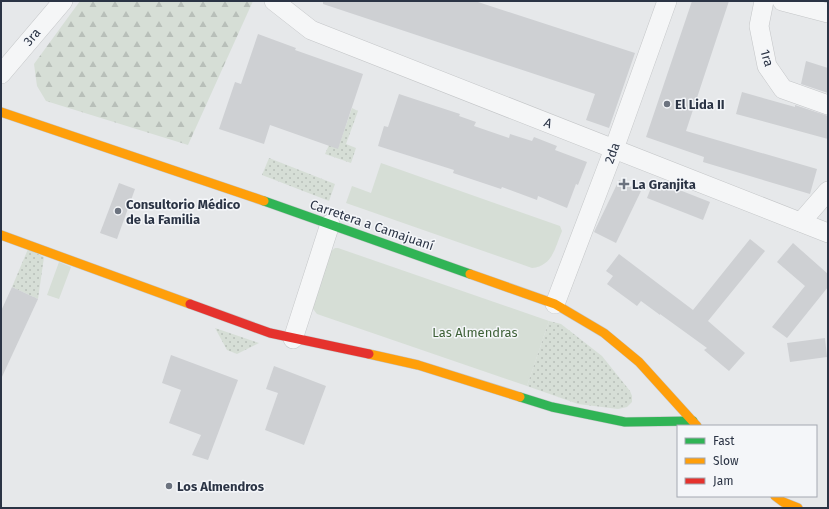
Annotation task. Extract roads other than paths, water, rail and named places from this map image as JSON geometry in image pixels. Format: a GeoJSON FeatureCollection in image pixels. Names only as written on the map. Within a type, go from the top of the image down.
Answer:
{"type":"FeatureCollection","features":[{"type":"Feature","properties":{"kind":"main road","name":"Carretera a Camajuaní"},"geometry":{"type":"LineString","coordinates":[[1,112],[330,224],[555,304],[604,333],[639,362],[695,424]]}},
{"type":"Feature","properties":{"kind":"main road"},"geometry":{"type":"LineString","coordinates":[[1,235],[270,334],[418,365],[552,407],[625,422],[695,424]]}},
{"type":"Feature","properties":{"kind":"main road"},"geometry":{"type":"LineString","coordinates":[[776,497],[798,508]]}},
{"type":"Feature","properties":{"kind":"street","name":"3ra"},"geometry":{"type":"LineString","coordinates":[[1,74],[63,1]]}},
{"type":"Feature","properties":{"kind":"street","name":"A"},"geometry":{"type":"LineString","coordinates":[[274,1],[311,30],[828,233]]}},
{"type":"Feature","properties":{"kind":"street","name":"2da"},"geometry":{"type":"LineString","coordinates":[[555,304],[614,149],[667,1]]}},
{"type":"Feature","properties":{"kind":"street","name":"1ra"},"geometry":{"type":"LineString","coordinates":[[764,1],[759,26],[766,66],[783,89],[828,105]]}},
{"type":"Feature","properties":{"kind":"street"},"geometry":{"type":"LineString","coordinates":[[782,1],[828,13]]}},
{"type":"Feature","properties":{"kind":"street"},"geometry":{"type":"LineString","coordinates":[[801,222],[828,191]]}},
{"type":"Feature","properties":{"kind":"street"},"geometry":{"type":"LineString","coordinates":[[293,339],[330,224]]}},
{"type":"Feature","properties":{"kind":"place","name":"El Lida II"},"geometry":{"type":"Point","coordinates":[667,104]}},
{"type":"Feature","properties":{"kind":"place","name":"La Granjita"},"geometry":{"type":"Point","coordinates":[624,184]}},
{"type":"Feature","properties":{"kind":"place","name":"Consultorio Médico de la Familia"},"geometry":{"type":"Point","coordinates":[118,211]}},
{"type":"Feature","properties":{"kind":"place","name":"Los Almendros"},"geometry":{"type":"Point","coordinates":[169,486]}},
{"type":"Feature","properties":{"kind":"park label","name":"Las Almendras"},"geometry":{"type":"Point","coordinates":[475,332]}}]}
